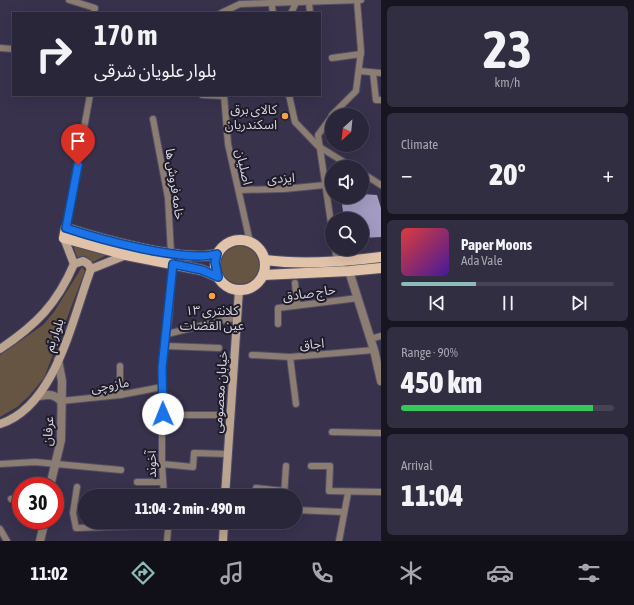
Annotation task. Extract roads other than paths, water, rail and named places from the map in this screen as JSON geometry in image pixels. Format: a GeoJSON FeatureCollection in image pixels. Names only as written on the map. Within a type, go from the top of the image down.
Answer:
{"type":"FeatureCollection","features":[{"type":"Feature","properties":{"kind":"main road"},"geometry":{"type":"LineString","coordinates":[[126,255],[91,269],[88,264],[83,261],[74,264],[64,238],[66,228],[128,245],[171,253],[204,257],[217,254]]}},
{"type":"Feature","properties":{"kind":"main road"},"geometry":{"type":"LineString","coordinates":[[64,238],[126,255],[202,270],[218,277],[230,288],[239,290],[253,286],[263,275],[265,260],[262,252],[250,242],[235,240],[227,243],[217,254],[215,262],[218,277]]}},
{"type":"Feature","properties":{"kind":"main road"},"geometry":{"type":"LineString","coordinates":[[265,260],[279,262],[337,261],[381,257]]}},
{"type":"Feature","properties":{"kind":"main road","name":"بلوار بَم"},"geometry":{"type":"LineString","coordinates":[[0,349],[36,322],[49,308],[66,284],[74,264]]}},
{"type":"Feature","properties":{"kind":"main road"},"geometry":{"type":"LineString","coordinates":[[263,275],[381,268]]}},
{"type":"Feature","properties":{"kind":"main road","name":"بلوار بَم"},"geometry":{"type":"LineString","coordinates":[[0,424],[15,418],[39,396],[48,383],[58,360],[91,269]]}},
{"type":"Feature","properties":{"kind":"main road","name":"خیابان معصومی"},"geometry":{"type":"LineString","coordinates":[[226,489],[236,316],[239,290]]}},
{"type":"Feature","properties":{"kind":"main road"},"geometry":{"type":"LineString","coordinates":[[223,541],[224,529]]}},
{"type":"Feature","properties":{"kind":"street"},"geometry":{"type":"LineString","coordinates":[[69,0],[94,10],[96,0]]}},
{"type":"Feature","properties":{"kind":"street"},"geometry":{"type":"LineString","coordinates":[[339,108],[356,91],[361,54],[357,0]]}},
{"type":"Feature","properties":{"kind":"street"},"geometry":{"type":"LineString","coordinates":[[221,12],[240,4],[271,2],[309,3],[318,1],[361,0]]}},
{"type":"Feature","properties":{"kind":"street"},"geometry":{"type":"LineString","coordinates":[[271,2],[273,12]]}},
{"type":"Feature","properties":{"kind":"street"},"geometry":{"type":"LineString","coordinates":[[292,12],[296,3]]}},
{"type":"Feature","properties":{"kind":"street"},"geometry":{"type":"LineString","coordinates":[[309,3],[310,12]]}},
{"type":"Feature","properties":{"kind":"street"},"geometry":{"type":"LineString","coordinates":[[0,48],[12,49]]}},
{"type":"Feature","properties":{"kind":"street"},"geometry":{"type":"LineString","coordinates":[[332,58],[361,54]]}},
{"type":"Feature","properties":{"kind":"street"},"geometry":{"type":"LineString","coordinates":[[359,71],[381,73]]}},
{"type":"Feature","properties":{"kind":"street"},"geometry":{"type":"LineString","coordinates":[[373,72],[376,100],[381,100]]}},
{"type":"Feature","properties":{"kind":"street"},"geometry":{"type":"LineString","coordinates":[[66,228],[90,96]]}},
{"type":"Feature","properties":{"kind":"street","name":"اصلیان"},"geometry":{"type":"LineString","coordinates":[[224,96],[228,144],[250,242]]}},
{"type":"Feature","properties":{"kind":"street"},"geometry":{"type":"LineString","coordinates":[[289,96],[296,122],[318,146],[341,160]]}},
{"type":"Feature","properties":{"kind":"street","name":"خامه فروش ها"},"geometry":{"type":"LineString","coordinates":[[153,119],[168,198],[171,253]]}},
{"type":"Feature","properties":{"kind":"street"},"geometry":{"type":"LineString","coordinates":[[325,125],[318,135],[318,146],[325,185]]}},
{"type":"Feature","properties":{"kind":"street"},"geometry":{"type":"LineString","coordinates":[[369,177],[381,185]]}},
{"type":"Feature","properties":{"kind":"street","name":"ایزدی"},"geometry":{"type":"LineString","coordinates":[[239,190],[284,189],[325,185]]}},
{"type":"Feature","properties":{"kind":"street"},"geometry":{"type":"LineString","coordinates":[[336,256],[337,261]]}},
{"type":"Feature","properties":{"kind":"street","name":"آخوند"},"geometry":{"type":"LineString","coordinates":[[163,489],[162,368],[166,346],[173,264]]}},
{"type":"Feature","properties":{"kind":"street"},"geometry":{"type":"LineString","coordinates":[[350,271],[374,350],[381,381]]}},
{"type":"Feature","properties":{"kind":"street"},"geometry":{"type":"LineString","coordinates":[[294,283],[297,305]]}},
{"type":"Feature","properties":{"kind":"street","name":"حاج صادق"},"geometry":{"type":"LineString","coordinates":[[278,324],[278,308],[358,298]]}},
{"type":"Feature","properties":{"kind":"street"},"geometry":{"type":"LineString","coordinates":[[167,334],[236,316]]}},
{"type":"Feature","properties":{"kind":"street"},"geometry":{"type":"LineString","coordinates":[[370,339],[381,336]]}},
{"type":"Feature","properties":{"kind":"street"},"geometry":{"type":"LineString","coordinates":[[166,346],[219,348]]}},
{"type":"Feature","properties":{"kind":"street","name":"اجاق"},"geometry":{"type":"LineString","coordinates":[[252,355],[290,357],[374,350]]}},
{"type":"Feature","properties":{"kind":"street"},"geometry":{"type":"LineString","coordinates":[[290,357],[296,404]]}},
{"type":"Feature","properties":{"kind":"street"},"geometry":{"type":"LineString","coordinates":[[58,360],[62,381],[61,401]]}},
{"type":"Feature","properties":{"kind":"street"},"geometry":{"type":"LineString","coordinates":[[120,366],[120,395]]}},
{"type":"Feature","properties":{"kind":"street","name":"مازوچی"},"geometry":{"type":"LineString","coordinates":[[61,401],[120,395],[162,387]]}},
{"type":"Feature","properties":{"kind":"street","name":"عرفان"},"geometry":{"type":"LineString","coordinates":[[39,396],[50,394],[57,397],[61,401],[61,440],[52,477]]}},
{"type":"Feature","properties":{"kind":"street"},"geometry":{"type":"LineString","coordinates":[[163,414],[230,414]]}},
{"type":"Feature","properties":{"kind":"street"},"geometry":{"type":"LineString","coordinates":[[332,432],[381,433]]}},
{"type":"Feature","properties":{"kind":"street"},"geometry":{"type":"LineString","coordinates":[[162,464],[193,467],[194,453],[228,454]]}},
{"type":"Feature","properties":{"kind":"street"},"geometry":{"type":"LineString","coordinates":[[0,464],[36,462],[121,470]]}},
{"type":"Feature","properties":{"kind":"street"},"geometry":{"type":"LineString","coordinates":[[284,489],[286,466]]}},
{"type":"Feature","properties":{"kind":"street"},"geometry":{"type":"LineString","coordinates":[[311,466],[330,466],[329,492],[381,492]]}},
{"type":"Feature","properties":{"kind":"street"},"geometry":{"type":"LineString","coordinates":[[137,482],[162,482]]}},
{"type":"Feature","properties":{"kind":"street"},"geometry":{"type":"LineString","coordinates":[[77,487],[73,513],[76,528],[78,528]]}},
{"type":"Feature","properties":{"kind":"street"},"geometry":{"type":"LineString","coordinates":[[256,488],[262,489]]}},
{"type":"Feature","properties":{"kind":"street"},"geometry":{"type":"LineString","coordinates":[[339,541],[343,512],[348,493]]}},
{"type":"Feature","properties":{"kind":"street"},"geometry":{"type":"LineString","coordinates":[[302,510],[343,512]]}},
{"type":"Feature","properties":{"kind":"street"},"geometry":{"type":"LineString","coordinates":[[0,529],[7,541]]}},
{"type":"Feature","properties":{"kind":"street"},"geometry":{"type":"LineString","coordinates":[[40,541],[43,529]]}},
{"type":"Feature","properties":{"kind":"street"},"geometry":{"type":"LineString","coordinates":[[167,541],[168,529]]}},
{"type":"Feature","properties":{"kind":"place","name":"کالای برق اسکندریان"},"geometry":{"type":"Point","coordinates":[285,116]}},
{"type":"Feature","properties":{"kind":"place","name":"کلانتری ۱۳ عین القضات"},"geometry":{"type":"Point","coordinates":[212,296]}}]}
